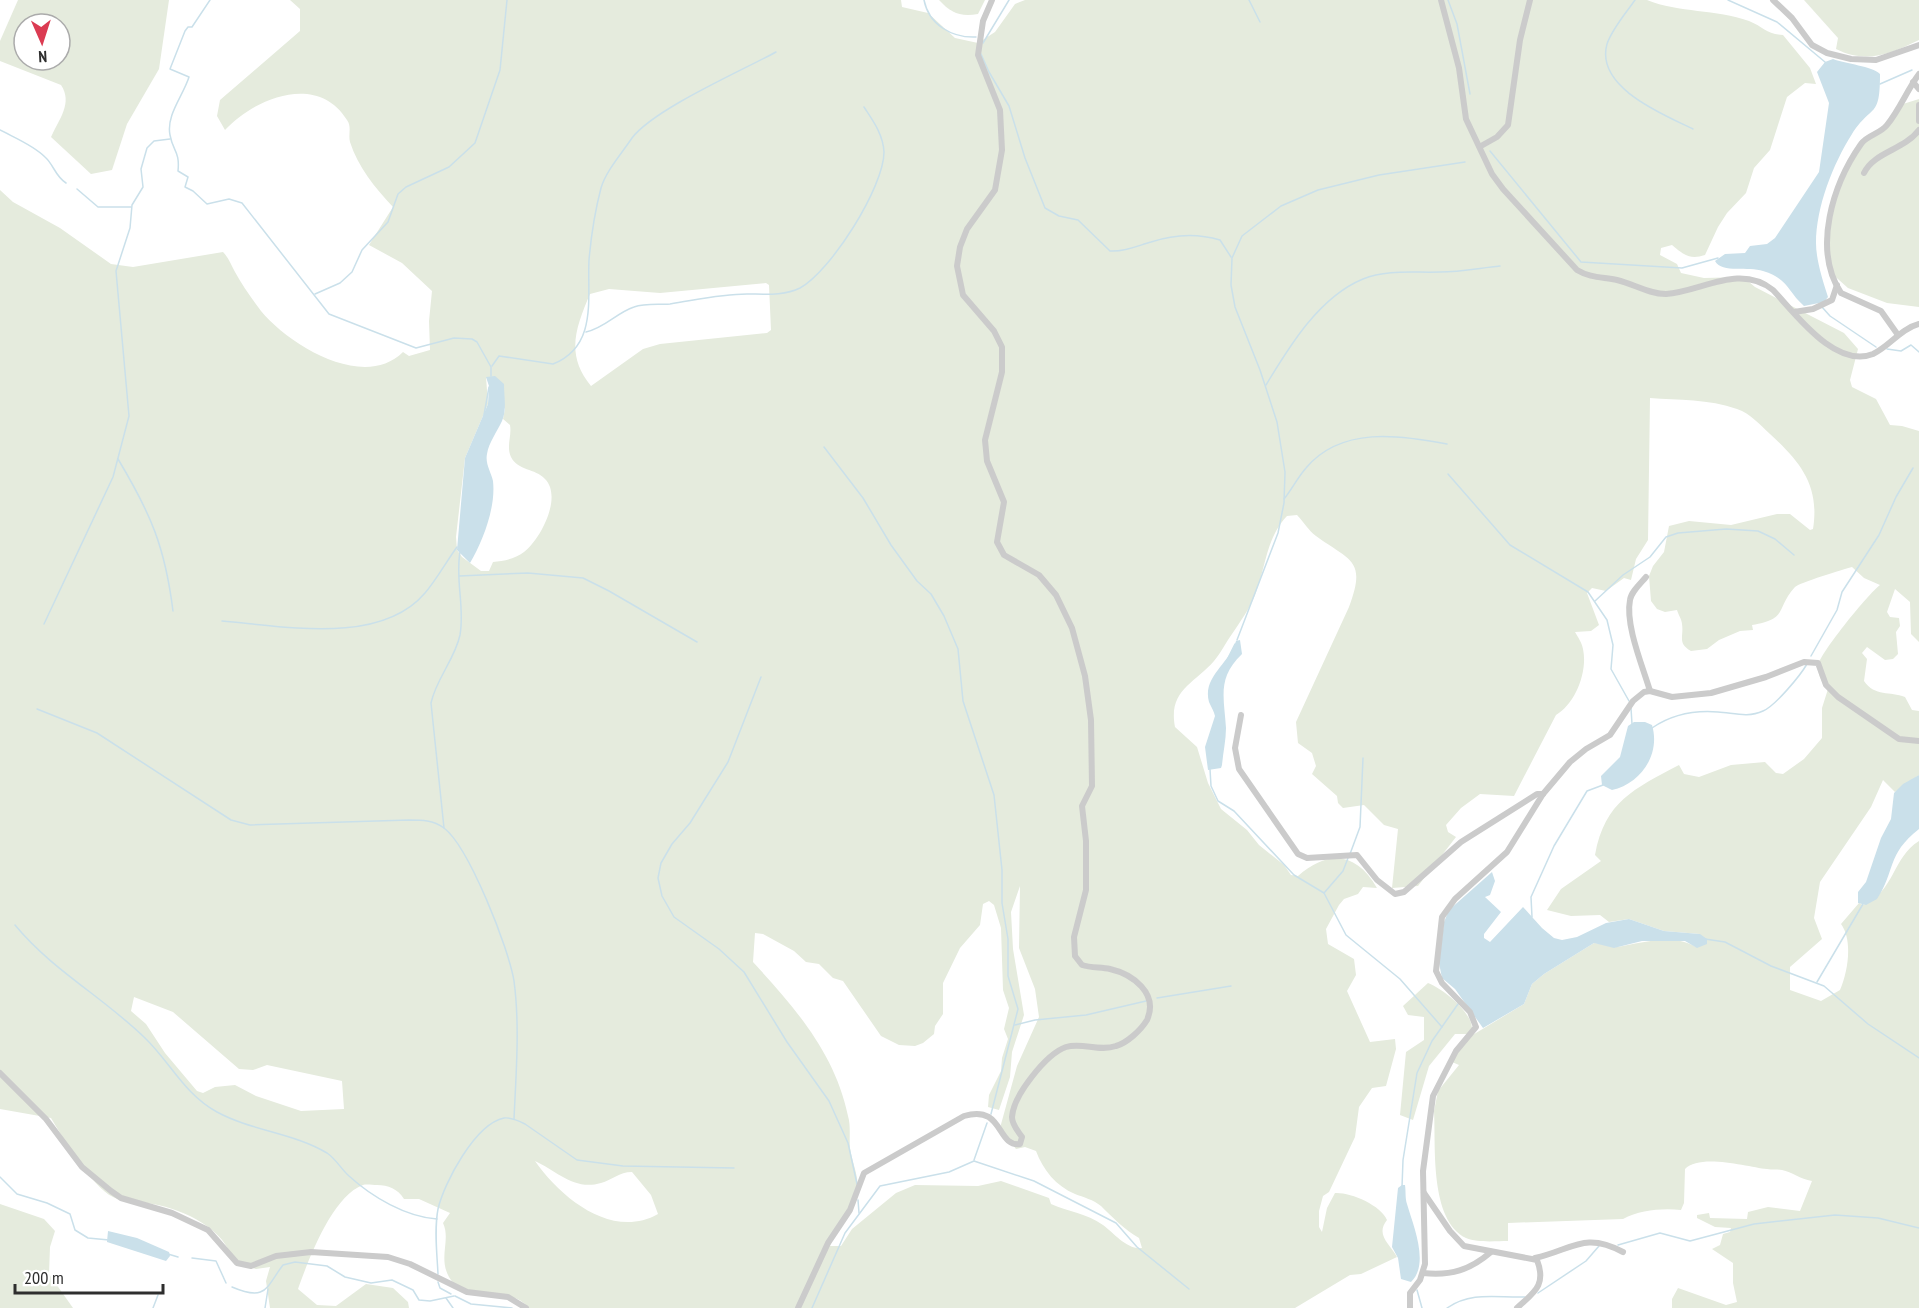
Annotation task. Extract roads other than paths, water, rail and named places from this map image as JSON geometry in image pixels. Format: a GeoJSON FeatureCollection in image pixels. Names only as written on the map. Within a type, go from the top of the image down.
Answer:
{"type":"FeatureCollection","features":[{"type":"Feature","properties":{"kind":"street"},"geometry":{"type":"LineString","coordinates":[[798,1308],[828,1243],[850,1210],[864,1173],[975,1112],[983,1113],[994,1119],[1010,1142],[1018,1145],[1022,1137],[1012,1120],[1013,1113],[1030,1079],[1046,1059],[1056,1051],[1076,1045],[1107,1048],[1117,1046],[1140,1028],[1149,1011],[1148,993],[1144,986],[1112,969],[1082,965],[1076,956],[1074,928],[1086,890],[1086,841],[1082,810],[1092,786],[1091,720],[1087,685],[1072,628],[1056,595],[1039,575],[1004,555],[996,542],[1004,502],[987,461],[985,440],[1002,372],[1002,347],[994,332],[963,295],[957,266],[960,247],[967,229],[995,190],[1002,150],[1000,110],[978,55],[982,21],[992,0]]}},
{"type":"Feature","properties":{"kind":"street"},"geometry":{"type":"LineString","coordinates":[[1441,0],[1459,68],[1467,119],[1492,174],[1503,189],[1582,274],[1620,281],[1656,294],[1679,292],[1720,280],[1748,280],[1769,286],[1838,352],[1851,356],[1871,354],[1898,335],[1919,324]]}},
{"type":"Feature","properties":{"kind":"street"},"geometry":{"type":"LineString","coordinates":[[1481,146],[1497,137],[1508,125],[1520,40],[1530,0]]}},
{"type":"Feature","properties":{"kind":"street"},"geometry":{"type":"LineString","coordinates":[[1773,0],[1792,18],[1812,45],[1827,53],[1860,60],[1876,60],[1919,45]]}},
{"type":"Feature","properties":{"kind":"street"},"geometry":{"type":"LineString","coordinates":[[1898,335],[1881,311],[1845,296],[1837,285],[1826,245],[1834,201],[1861,144],[1886,126],[1919,74]]}},
{"type":"Feature","properties":{"kind":"street"},"geometry":{"type":"LineString","coordinates":[[1912,82],[1919,89]]}},
{"type":"Feature","properties":{"kind":"street"},"geometry":{"type":"LineString","coordinates":[[1919,105],[1919,121]]}},
{"type":"Feature","properties":{"kind":"street"},"geometry":{"type":"LineString","coordinates":[[1863,173],[1871,162],[1905,144],[1919,130]]}},
{"type":"Feature","properties":{"kind":"street"},"geometry":{"type":"LineString","coordinates":[[1794,312],[1813,309],[1832,300],[1837,285]]}},
{"type":"Feature","properties":{"kind":"street"},"geometry":{"type":"LineString","coordinates":[[1646,577],[1631,596],[1629,607],[1634,636],[1650,691]]}},
{"type":"Feature","properties":{"kind":"street"},"geometry":{"type":"LineString","coordinates":[[1410,1308],[1410,1293],[1423,1273],[1426,1248],[1423,1190],[1433,1096],[1456,1051],[1476,1027],[1470,1012],[1442,983],[1436,971],[1442,917],[1455,899],[1507,852],[1543,794],[1577,756],[1610,735],[1633,701],[1644,692],[1650,691],[1672,697],[1711,693],[1766,677],[1804,662],[1815,662],[1820,666],[1826,685],[1838,697],[1899,739],[1919,741]]}},
{"type":"Feature","properties":{"kind":"street"},"geometry":{"type":"LineString","coordinates":[[1241,716],[1235,748],[1239,769],[1298,854],[1307,858],[1357,855],[1377,880],[1395,894],[1404,892],[1461,842],[1537,794],[1543,794]]}},
{"type":"Feature","properties":{"kind":"street"},"geometry":{"type":"LineString","coordinates":[[0,1073],[46,1119],[82,1167],[111,1191],[121,1198],[172,1213],[208,1230],[237,1263],[251,1266],[276,1256],[311,1252],[388,1257],[417,1267],[467,1292],[508,1297],[526,1308]]}},
{"type":"Feature","properties":{"kind":"street"},"geometry":{"type":"LineString","coordinates":[[1423,1190],[1456,1239],[1464,1246],[1535,1258],[1588,1242],[1604,1242],[1623,1252]]}},
{"type":"Feature","properties":{"kind":"street"},"geometry":{"type":"LineString","coordinates":[[1423,1273],[1460,1272],[1491,1252]]}},
{"type":"Feature","properties":{"kind":"street"},"geometry":{"type":"LineString","coordinates":[[1517,1308],[1533,1296],[1538,1288],[1539,1263],[1535,1258]]}},
{"type":"Feature","properties":{"kind":"water"},"geometry":{"type":"Polygon","coordinates":[[[1833,59],[1876,71],[1880,74],[1880,89],[1873,110],[1859,124],[1838,159],[1822,201],[1816,250],[1828,297],[1824,302],[1804,306],[1783,282],[1772,274],[1757,270],[1730,269],[1718,265],[1715,261],[1725,254],[1745,253],[1750,246],[1767,244],[1775,238],[1819,172],[1829,103],[1817,72],[1825,62],[1833,59]]]}},
{"type":"Feature","properties":{"kind":"water"},"geometry":{"type":"Polygon","coordinates":[[[495,376],[504,384],[504,417],[487,454],[487,465],[493,481],[492,502],[484,534],[470,563],[457,550],[465,458],[488,404],[489,386],[486,377],[495,376]]]}},
{"type":"Feature","properties":{"kind":"water"},"geometry":{"type":"Polygon","coordinates":[[[1240,640],[1242,654],[1225,680],[1226,737],[1222,765],[1221,768],[1208,770],[1205,747],[1215,716],[1209,702],[1209,685],[1236,641],[1240,640]]]}},
{"type":"Feature","properties":{"kind":"water"},"geometry":{"type":"Polygon","coordinates":[[[1634,722],[1645,722],[1652,725],[1654,736],[1651,757],[1639,775],[1631,782],[1612,790],[1602,785],[1601,776],[1620,757],[1628,726],[1634,722]]]}},
{"type":"Feature","properties":{"kind":"water"},"geometry":{"type":"Polygon","coordinates":[[[1919,775],[1919,829],[1908,838],[1896,855],[1877,899],[1866,905],[1858,903],[1858,892],[1866,882],[1881,838],[1891,819],[1894,793],[1903,784],[1919,775]]]}},
{"type":"Feature","properties":{"kind":"water"},"geometry":{"type":"Polygon","coordinates":[[[1492,872],[1495,881],[1490,895],[1485,897],[1501,912],[1484,934],[1484,938],[1490,942],[1523,907],[1542,928],[1554,938],[1562,940],[1577,937],[1606,923],[1629,919],[1664,931],[1700,934],[1707,939],[1707,944],[1697,948],[1685,941],[1642,941],[1614,948],[1594,943],[1532,984],[1524,1004],[1483,1028],[1455,989],[1442,978],[1439,963],[1444,922],[1449,910],[1492,872]]]}},
{"type":"Feature","properties":{"kind":"water"},"geometry":{"type":"Polygon","coordinates":[[[1405,1185],[1406,1202],[1420,1255],[1417,1274],[1411,1282],[1401,1279],[1398,1258],[1392,1247],[1398,1188],[1405,1185]]]}},
{"type":"Feature","properties":{"kind":"water"},"geometry":{"type":"Polygon","coordinates":[[[108,1231],[137,1238],[169,1252],[170,1256],[166,1261],[107,1242],[108,1231]]]}},
{"type":"Feature","properties":{"kind":"waterway"},"geometry":{"type":"LineString","coordinates":[[210,0],[192,27],[188,27],[185,31],[170,69],[189,77],[170,120],[169,128],[178,159],[178,171],[188,177],[185,187],[207,204],[229,199],[242,203],[329,314],[416,348],[454,338],[472,339],[477,342],[491,367],[491,376]]}},
{"type":"Feature","properties":{"kind":"waterway"},"geometry":{"type":"LineString","coordinates":[[315,294],[340,283],[352,272],[362,250],[388,222],[398,194],[406,187],[449,167],[475,143],[500,70],[507,0]]}},
{"type":"Feature","properties":{"kind":"waterway"},"geometry":{"type":"LineString","coordinates":[[924,0],[931,16],[943,28],[958,35],[976,37]]}},
{"type":"Feature","properties":{"kind":"waterway"},"geometry":{"type":"LineString","coordinates":[[983,43],[1009,0]]}},
{"type":"Feature","properties":{"kind":"waterway"},"geometry":{"type":"LineString","coordinates":[[1249,0],[1260,22]]}},
{"type":"Feature","properties":{"kind":"waterway"},"geometry":{"type":"LineString","coordinates":[[1448,0],[1457,24],[1470,94]]}},
{"type":"Feature","properties":{"kind":"waterway"},"geometry":{"type":"LineString","coordinates":[[1635,0],[1607,44],[1606,59],[1611,73],[1634,97],[1693,129]]}},
{"type":"Feature","properties":{"kind":"waterway"},"geometry":{"type":"LineString","coordinates":[[1728,0],[1777,22],[1825,62]]}},
{"type":"Feature","properties":{"kind":"waterway"},"geometry":{"type":"LineString","coordinates":[[492,366],[499,356],[553,364],[567,356],[577,346],[584,333],[587,319],[589,260],[597,206],[603,182],[615,162],[632,138],[659,115],[699,91],[776,52]]}},
{"type":"Feature","properties":{"kind":"waterway"},"geometry":{"type":"LineString","coordinates":[[981,54],[1009,106],[1025,158],[1045,208],[1059,216],[1078,220],[1110,251],[1125,250],[1169,237],[1194,235],[1220,240],[1231,257]]}},
{"type":"Feature","properties":{"kind":"waterway"},"geometry":{"type":"LineString","coordinates":[[1880,84],[1912,70]]}},
{"type":"Feature","properties":{"kind":"waterway"},"geometry":{"type":"LineString","coordinates":[[586,332],[638,306],[670,304],[727,295],[794,291],[813,279],[854,227],[866,206],[882,167],[884,152],[882,139],[864,107]]}},
{"type":"Feature","properties":{"kind":"waterway"},"geometry":{"type":"LineString","coordinates":[[0,130],[40,153],[66,183]]}},
{"type":"Feature","properties":{"kind":"waterway"},"geometry":{"type":"LineString","coordinates":[[44,624],[113,477],[129,416],[116,271],[130,228],[132,205],[143,187],[141,169],[147,148],[154,141],[170,139]]}},
{"type":"Feature","properties":{"kind":"waterway"},"geometry":{"type":"LineString","coordinates":[[1490,151],[1581,262],[1682,268],[1718,258]]}},
{"type":"Feature","properties":{"kind":"waterway"},"geometry":{"type":"LineString","coordinates":[[1237,640],[1278,533],[1284,503],[1285,472],[1277,422],[1260,370],[1235,307],[1231,285],[1232,258],[1242,236],[1281,206],[1318,190],[1379,175],[1465,162]]}},
{"type":"Feature","properties":{"kind":"waterway"},"geometry":{"type":"LineString","coordinates":[[77,189],[98,207],[131,207]]}},
{"type":"Feature","properties":{"kind":"waterway"},"geometry":{"type":"LineString","coordinates":[[1266,385],[1307,324],[1319,310],[1347,287],[1372,276],[1391,273],[1448,272],[1500,266]]}},
{"type":"Feature","properties":{"kind":"waterway"},"geometry":{"type":"LineString","coordinates":[[1822,307],[1830,316],[1876,347]]}},
{"type":"Feature","properties":{"kind":"waterway"},"geometry":{"type":"LineString","coordinates":[[1887,349],[1901,351],[1911,345],[1919,352]]}},
{"type":"Feature","properties":{"kind":"waterway"},"geometry":{"type":"LineString","coordinates":[[484,415],[489,387]]}},
{"type":"Feature","properties":{"kind":"waterway"},"geometry":{"type":"LineString","coordinates":[[1284,499],[1306,468],[1336,445],[1372,437],[1410,438],[1447,444]]}},
{"type":"Feature","properties":{"kind":"waterway"},"geometry":{"type":"LineString","coordinates":[[824,447],[863,498],[891,545],[917,581],[931,594],[944,616],[958,649],[963,701],[994,795],[1002,870],[1002,903],[1008,939],[1008,976],[1018,1009],[991,1114]]}},
{"type":"Feature","properties":{"kind":"waterway"},"geometry":{"type":"LineString","coordinates":[[118,459],[148,514],[155,532],[166,568],[173,611]]}},
{"type":"Feature","properties":{"kind":"waterway"},"geometry":{"type":"LineString","coordinates":[[1811,656],[1837,610],[1842,592],[1879,535],[1896,497],[1913,468]]}},
{"type":"Feature","properties":{"kind":"waterway"},"geometry":{"type":"LineString","coordinates":[[1448,474],[1510,545],[1588,592],[1607,620],[1613,645],[1611,669],[1629,701]]}},
{"type":"Feature","properties":{"kind":"waterway"},"geometry":{"type":"LineString","coordinates":[[1595,601],[1623,575],[1650,557],[1666,537],[1678,533],[1726,529],[1758,531],[1775,539],[1794,555]]}},
{"type":"Feature","properties":{"kind":"waterway"},"geometry":{"type":"LineString","coordinates":[[222,621],[330,629],[383,620],[406,610],[425,593],[457,547]]}},
{"type":"Feature","properties":{"kind":"waterway"},"geometry":{"type":"LineString","coordinates":[[444,828],[431,703],[460,635],[460,552]]}},
{"type":"Feature","properties":{"kind":"waterway"},"geometry":{"type":"LineString","coordinates":[[459,576],[528,573],[583,578],[697,642]]}},
{"type":"Feature","properties":{"kind":"waterway"},"geometry":{"type":"LineString","coordinates":[[1226,662],[1235,644]]}},
{"type":"Feature","properties":{"kind":"waterway"},"geometry":{"type":"LineString","coordinates":[[1652,728],[1667,720],[1692,713],[1746,715],[1763,711],[1780,697],[1807,664]]}},
{"type":"Feature","properties":{"kind":"waterway"},"geometry":{"type":"LineString","coordinates":[[761,677],[728,762],[690,823],[672,844],[661,863],[658,878],[662,896],[674,917],[719,949],[744,972],[787,1042],[829,1101],[848,1143],[857,1184]]}},
{"type":"Feature","properties":{"kind":"waterway"},"geometry":{"type":"LineString","coordinates":[[1631,708],[1632,724]]}},
{"type":"Feature","properties":{"kind":"waterway"},"geometry":{"type":"LineString","coordinates":[[37,709],[97,733],[231,820],[250,825],[418,820],[432,822],[444,828],[465,855],[476,876],[511,966],[517,1015],[514,1119]]}},
{"type":"Feature","properties":{"kind":"waterway"},"geometry":{"type":"LineString","coordinates":[[1350,854],[1360,827],[1363,758]]}},
{"type":"Feature","properties":{"kind":"waterway"},"geometry":{"type":"LineString","coordinates":[[1210,769],[1211,786],[1218,801],[1234,811],[1294,875],[1324,893],[1346,935],[1400,979],[1442,1027]]}},
{"type":"Feature","properties":{"kind":"waterway"},"geometry":{"type":"LineString","coordinates":[[1532,917],[1531,897],[1554,846],[1587,791],[1603,785]]}},
{"type":"Feature","properties":{"kind":"waterway"},"geometry":{"type":"LineString","coordinates":[[1324,893],[1343,871],[1348,858]]}},
{"type":"Feature","properties":{"kind":"waterway"},"geometry":{"type":"LineString","coordinates":[[1817,982],[1863,904]]}},
{"type":"Feature","properties":{"kind":"waterway"},"geometry":{"type":"LineString","coordinates":[[15,925],[61,970],[145,1038],[196,1097],[206,1105],[244,1124],[314,1146],[330,1155],[349,1176],[390,1205],[413,1214],[437,1219]]}},
{"type":"Feature","properties":{"kind":"waterway"},"geometry":{"type":"LineString","coordinates":[[1705,939],[1725,942],[1771,966],[1824,986],[1868,1024],[1919,1058]]}},
{"type":"Feature","properties":{"kind":"waterway"},"geometry":{"type":"LineString","coordinates":[[1157,998],[1231,986]]}},
{"type":"Feature","properties":{"kind":"waterway"},"geometry":{"type":"LineString","coordinates":[[1015,1025],[1035,1020],[1086,1015],[1146,1001]]}},
{"type":"Feature","properties":{"kind":"waterway"},"geometry":{"type":"LineString","coordinates":[[1402,1187],[1403,1160],[1417,1073],[1432,1041],[1458,1004]]}},
{"type":"Feature","properties":{"kind":"waterway"},"geometry":{"type":"LineString","coordinates":[[438,1274],[436,1242],[437,1217],[441,1198],[454,1170],[472,1143],[482,1131],[504,1118],[525,1124],[577,1160],[623,1166],[734,1168]]}},
{"type":"Feature","properties":{"kind":"waterway"},"geometry":{"type":"LineString","coordinates":[[974,1160],[987,1123]]}},
{"type":"Feature","properties":{"kind":"waterway"},"geometry":{"type":"LineString","coordinates":[[812,1308],[845,1233],[880,1186],[949,1172],[974,1161],[1034,1181],[1116,1223],[1137,1247],[1189,1289]]}},
{"type":"Feature","properties":{"kind":"waterway"},"geometry":{"type":"LineString","coordinates":[[0,1177],[17,1194],[47,1203],[70,1214],[75,1230],[88,1238],[109,1240]]}},
{"type":"Feature","properties":{"kind":"waterway"},"geometry":{"type":"LineString","coordinates":[[858,1200],[859,1213]]}},
{"type":"Feature","properties":{"kind":"waterway"},"geometry":{"type":"LineString","coordinates":[[1618,1245],[1660,1233],[1690,1241],[1754,1224],[1835,1215],[1878,1218],[1919,1228]]}},
{"type":"Feature","properties":{"kind":"waterway"},"geometry":{"type":"LineString","coordinates":[[1538,1293],[1586,1261],[1599,1246]]}},
{"type":"Feature","properties":{"kind":"waterway"},"geometry":{"type":"LineString","coordinates":[[168,1254],[178,1257]]}},
{"type":"Feature","properties":{"kind":"waterway"},"geometry":{"type":"LineString","coordinates":[[192,1258],[216,1261],[226,1283]]}},
{"type":"Feature","properties":{"kind":"waterway"},"geometry":{"type":"LineString","coordinates":[[232,1287],[252,1293],[259,1292],[269,1286],[283,1265],[295,1262],[327,1266],[345,1277],[371,1283],[392,1280],[413,1290],[419,1300],[430,1301],[454,1296]]}},
{"type":"Feature","properties":{"kind":"waterway"},"geometry":{"type":"LineString","coordinates":[[438,1282],[440,1288],[451,1294]]}},
{"type":"Feature","properties":{"kind":"waterway"},"geometry":{"type":"LineString","coordinates":[[265,1308],[268,1289]]}},
{"type":"Feature","properties":{"kind":"waterway"},"geometry":{"type":"LineString","coordinates":[[1417,1290],[1422,1308]]}},
{"type":"Feature","properties":{"kind":"waterway"},"geometry":{"type":"LineString","coordinates":[[153,1308],[158,1295]]}},
{"type":"Feature","properties":{"kind":"waterway"},"geometry":{"type":"LineString","coordinates":[[455,1296],[471,1304],[512,1308]]}},
{"type":"Feature","properties":{"kind":"waterway"},"geometry":{"type":"LineString","coordinates":[[1447,1308],[1475,1297],[1525,1297]]}},
{"type":"Feature","properties":{"kind":"waterway"},"geometry":{"type":"LineString","coordinates":[[446,1298],[453,1308]]}}]}
